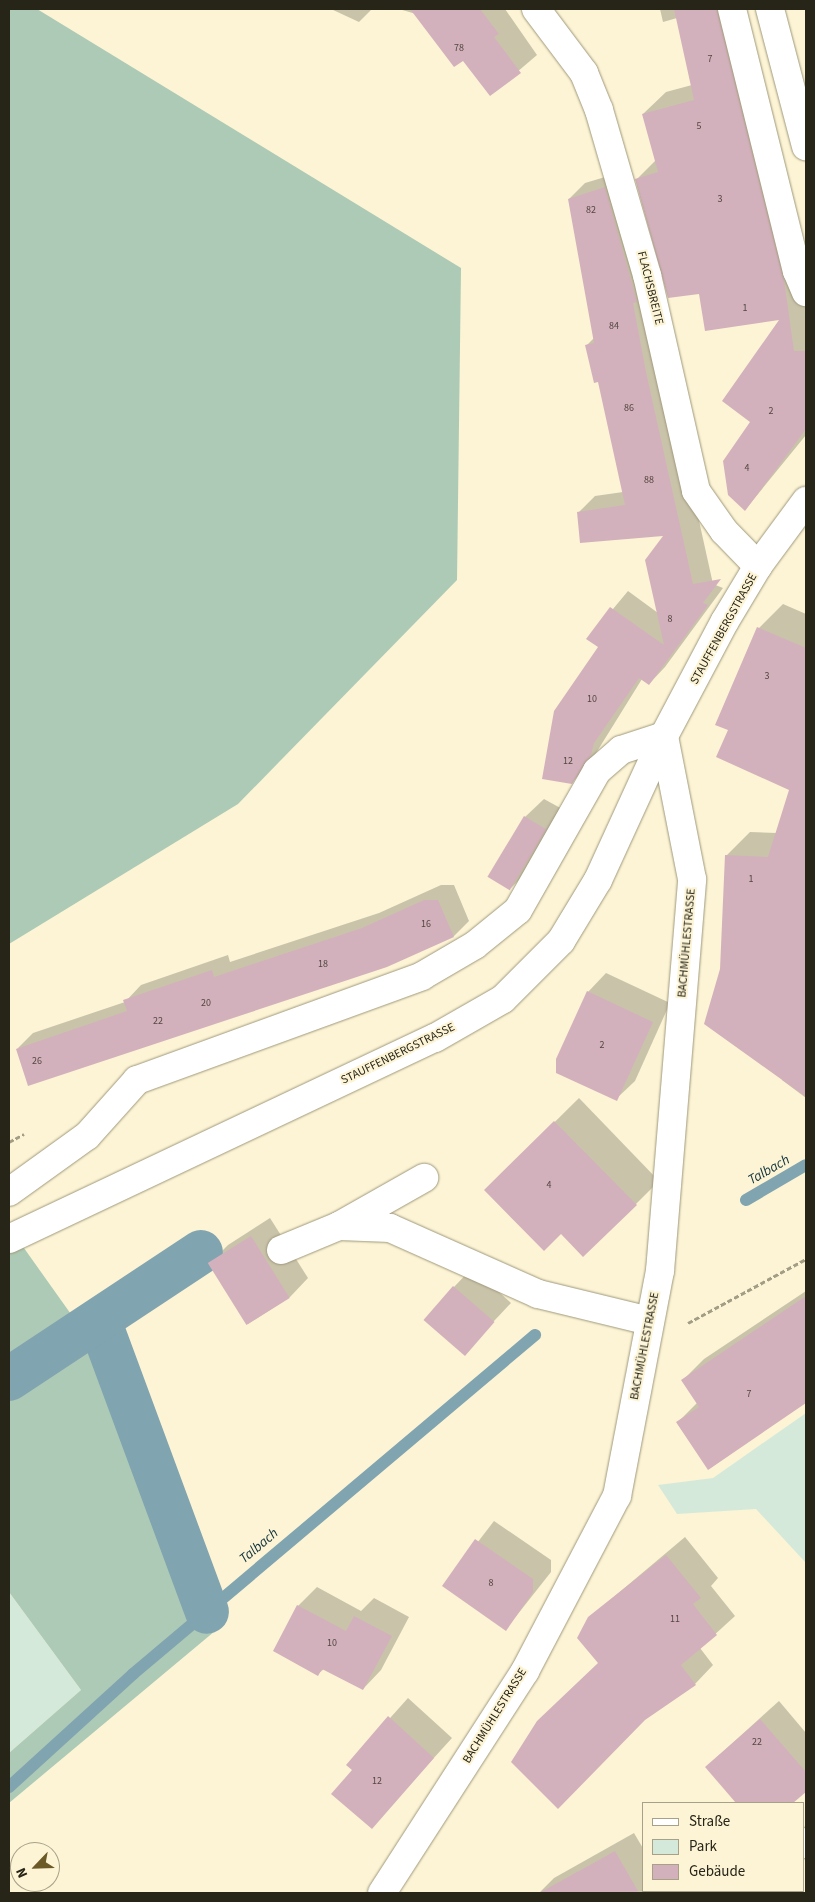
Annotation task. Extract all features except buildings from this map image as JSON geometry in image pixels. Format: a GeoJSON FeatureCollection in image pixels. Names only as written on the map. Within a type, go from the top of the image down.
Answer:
{"type":"FeatureCollection","features":[{"type":"Feature","properties":{"kind":"street","name":"FLACHSBREITE"},"geometry":{"type":"LineString","coordinates":[[536,9],[584,73],[600,110],[644,265],[696,491],[724,530],[758,566]]}},
{"type":"Feature","properties":{"kind":"street"},"geometry":{"type":"LineString","coordinates":[[732,9],[797,270],[806,292]]}},
{"type":"Feature","properties":{"kind":"street"},"geometry":{"type":"LineString","coordinates":[[770,9],[806,146]]}},
{"type":"Feature","properties":{"kind":"street","name":"STAUFFENBERGSTRASSE"},"geometry":{"type":"LineString","coordinates":[[9,1239],[435,1038],[503,999],[562,941],[598,880],[664,736],[758,566],[806,501]]}},
{"type":"Feature","properties":{"kind":"street"},"geometry":{"type":"LineString","coordinates":[[9,1192],[87,1136],[137,1080],[422,976],[475,945],[518,910],[597,771],[621,750],[664,736]]}},
{"type":"Feature","properties":{"kind":"street","name":"BACHMÜHLESTRASSE"},"geometry":{"type":"LineString","coordinates":[[382,1893],[525,1671],[616,1496],[660,1271],[692,879],[664,736]]}},
{"type":"Feature","properties":{"kind":"street"},"geometry":{"type":"LineString","coordinates":[[281,1250],[339,1226],[424,1178]]}},
{"type":"Feature","properties":{"kind":"street"},"geometry":{"type":"LineString","coordinates":[[339,1226],[390,1228],[538,1294],[648,1334]]}},
{"type":"Feature","properties":{"kind":"path"},"geometry":{"type":"LineString","coordinates":[[648,1334],[806,1259]]}},
{"type":"Feature","properties":{"kind":"green space"},"geometry":{"type":"Polygon","coordinates":[[[9,9],[37,9],[461,268],[457,580],[238,804],[9,944],[9,9]]]}},
{"type":"Feature","properties":{"kind":"green space"},"geometry":{"type":"Polygon","coordinates":[[[9,1227],[100,1355],[221,1626],[9,1803],[9,1753],[81,1690],[9,1592],[9,1227]]]}},
{"type":"Feature","properties":{"kind":"green space"},"geometry":{"type":"Polygon","coordinates":[[[806,1413],[806,1563],[756,1509],[677,1514],[658,1485],[713,1478],[806,1413]]]}},
{"type":"Feature","properties":{"kind":"green space"},"geometry":{"type":"Polygon","coordinates":[[[9,1592],[81,1690],[9,1753],[9,1592]]]}},
{"type":"Feature","properties":{"kind":"waterway","name":"Talbach"},"geometry":{"type":"LineString","coordinates":[[746,1200],[806,1165]]}},
{"type":"Feature","properties":{"kind":"waterway"},"geometry":{"type":"LineString","coordinates":[[9,1379],[201,1252]]}},
{"type":"Feature","properties":{"kind":"waterway"},"geometry":{"type":"LineString","coordinates":[[99,1320],[207,1612]]}},
{"type":"Feature","properties":{"kind":"waterway","name":"Talbach"},"geometry":{"type":"LineString","coordinates":[[9,1787],[133,1674],[535,1335]]}}]}
